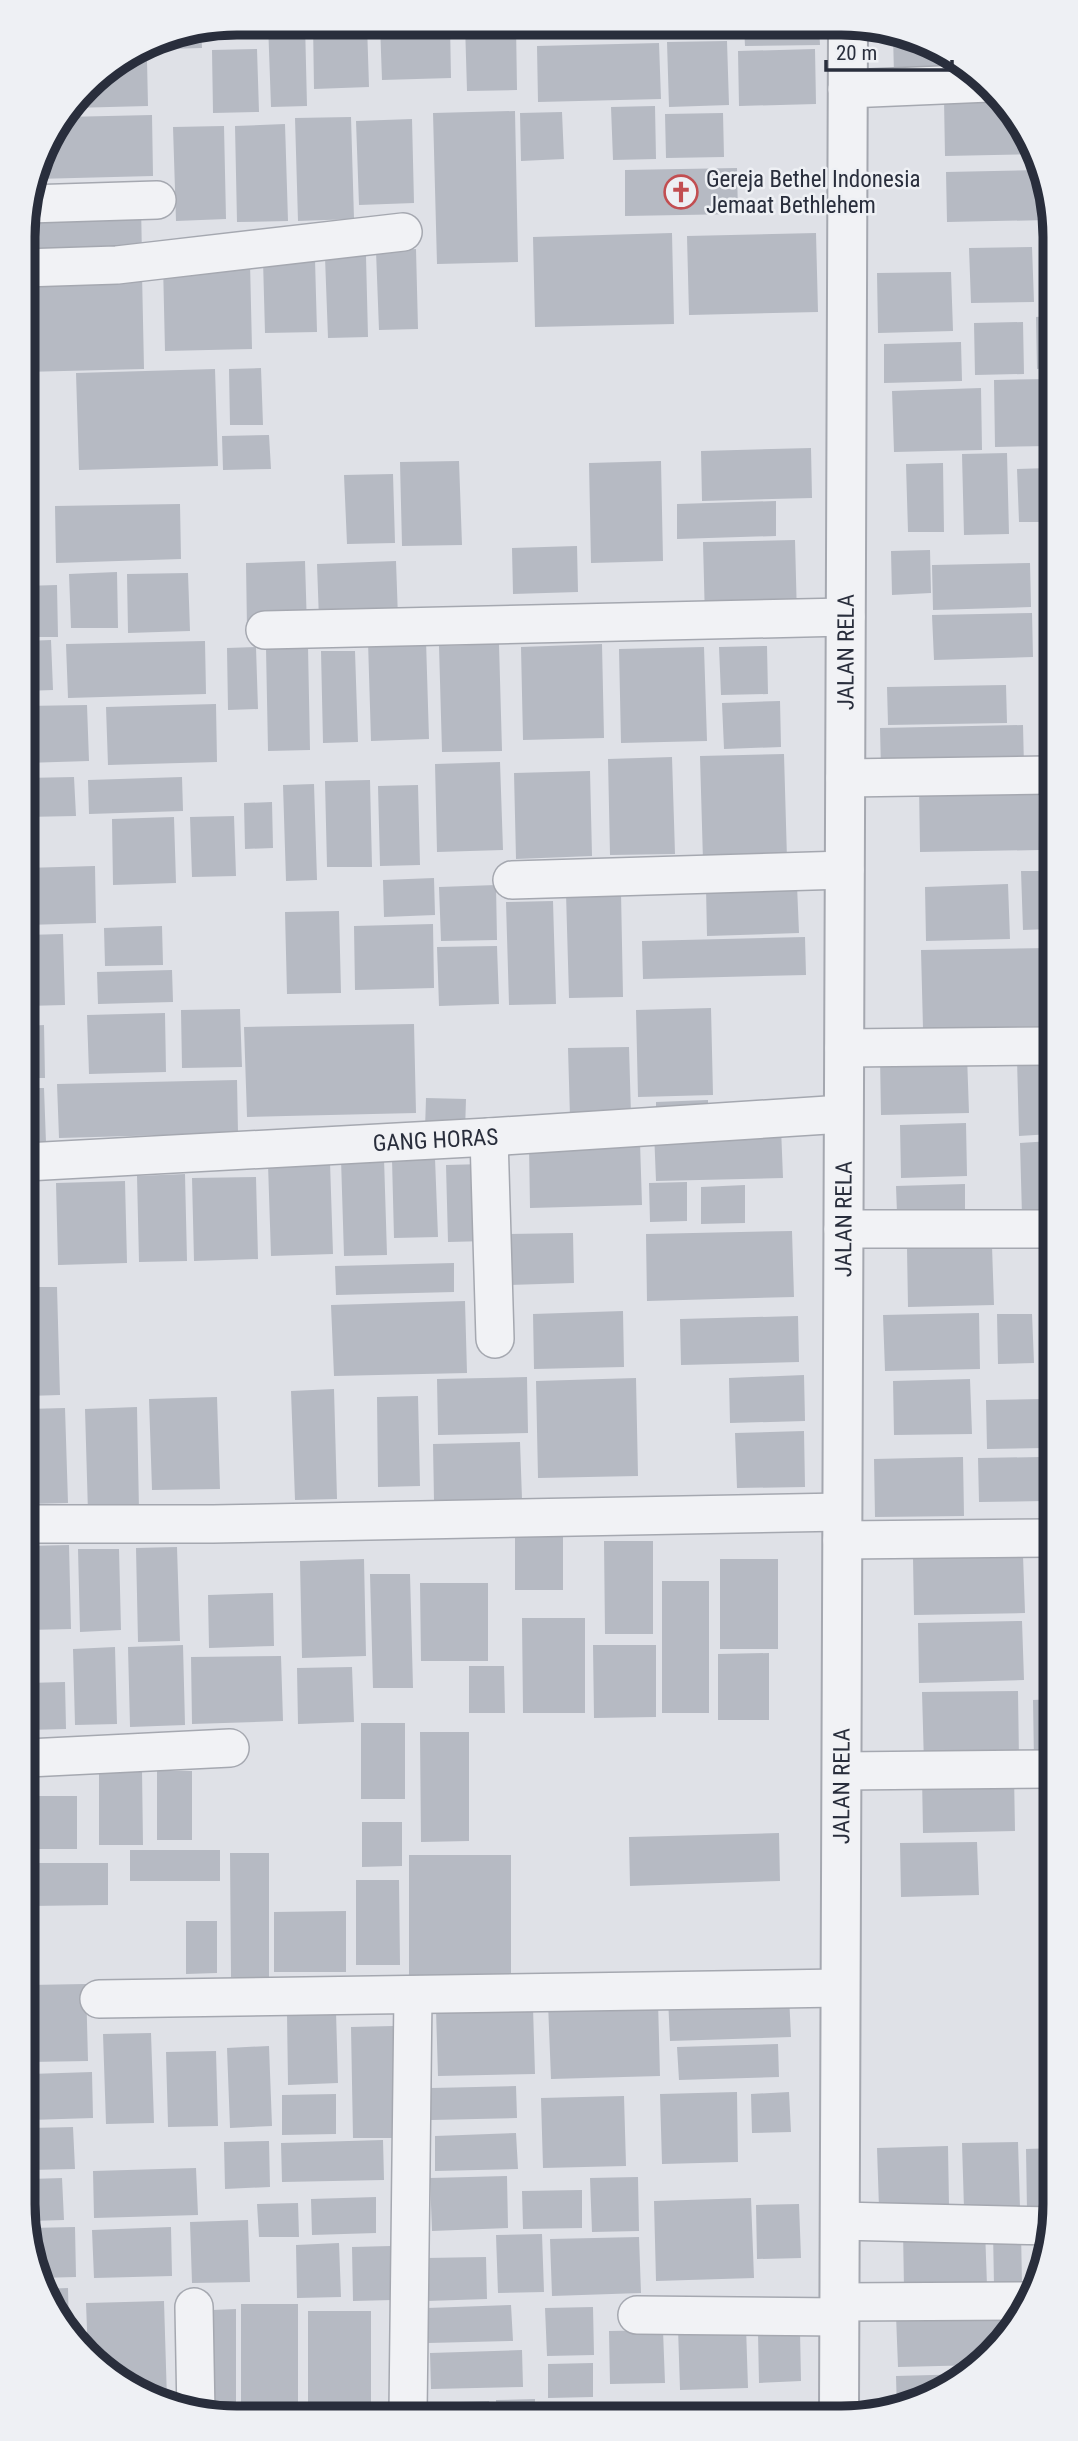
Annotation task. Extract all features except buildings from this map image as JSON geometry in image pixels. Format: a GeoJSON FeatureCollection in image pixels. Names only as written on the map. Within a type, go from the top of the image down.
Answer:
{"type":"FeatureCollection","features":[{"type":"Feature","properties":{"kind":"street","name":"JALAN RELA"},"geometry":{"type":"LineString","coordinates":[[839,2406],[848,36]]}},
{"type":"Feature","properties":{"kind":"street"},"geometry":{"type":"LineString","coordinates":[[848,89],[972,84]]}},
{"type":"Feature","properties":{"kind":"street"},"geometry":{"type":"LineString","coordinates":[[38,204],[157,200]]}},
{"type":"Feature","properties":{"kind":"street"},"geometry":{"type":"LineString","coordinates":[[35,268],[117,265],[403,232]]}},
{"type":"Feature","properties":{"kind":"street"},"geometry":{"type":"LineString","coordinates":[[265,630],[846,617]]}},
{"type":"Feature","properties":{"kind":"street"},"geometry":{"type":"LineString","coordinates":[[845,778],[1043,775]]}},
{"type":"Feature","properties":{"kind":"street"},"geometry":{"type":"LineString","coordinates":[[512,880],[845,870]]}},
{"type":"Feature","properties":{"kind":"street"},"geometry":{"type":"LineString","coordinates":[[844,1048],[1043,1046]]}},
{"type":"Feature","properties":{"kind":"street","name":"GANG HORAS"},"geometry":{"type":"LineString","coordinates":[[35,1162],[843,1114]]}},
{"type":"Feature","properties":{"kind":"street"},"geometry":{"type":"LineString","coordinates":[[489,1137],[495,1339]]}},
{"type":"Feature","properties":{"kind":"street"},"geometry":{"type":"LineString","coordinates":[[843,1229],[1043,1229]]}},
{"type":"Feature","properties":{"kind":"street"},"geometry":{"type":"LineString","coordinates":[[35,1524],[842,1526],[1043,1537]]}},
{"type":"Feature","properties":{"kind":"street"},"geometry":{"type":"LineString","coordinates":[[35,1758],[230,1748]]}},
{"type":"Feature","properties":{"kind":"street"},"geometry":{"type":"LineString","coordinates":[[842,1771],[1043,1769]]}},
{"type":"Feature","properties":{"kind":"street"},"geometry":{"type":"LineString","coordinates":[[99,1999],[840,1988]]}},
{"type":"Feature","properties":{"kind":"street"},"geometry":{"type":"LineString","coordinates":[[408,2406],[413,1996]]}},
{"type":"Feature","properties":{"kind":"street"},"geometry":{"type":"LineString","coordinates":[[840,2221],[1042,2226]]}},
{"type":"Feature","properties":{"kind":"street"},"geometry":{"type":"LineString","coordinates":[[637,2315],[1018,2302]]}},
{"type":"Feature","properties":{"kind":"street"},"geometry":{"type":"LineString","coordinates":[[194,2307],[196,2402]]}},
{"type":"Feature","properties":{"kind":"place","name":"Gereja Bethel Indonesia Jemaat Bethlehem"},"geometry":{"type":"Point","coordinates":[681,192]}}]}
